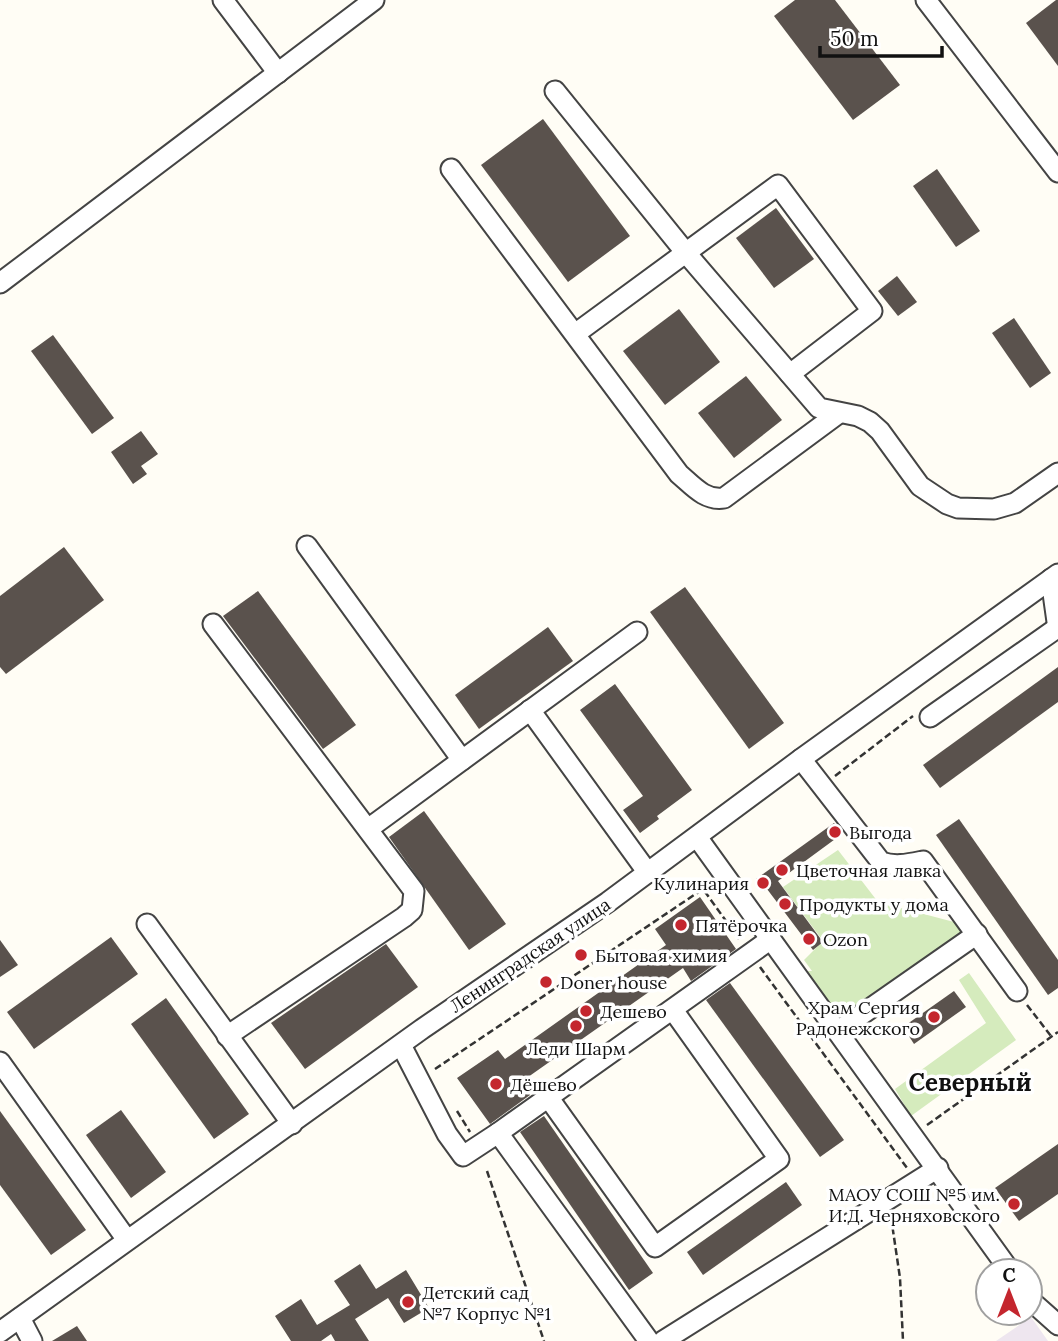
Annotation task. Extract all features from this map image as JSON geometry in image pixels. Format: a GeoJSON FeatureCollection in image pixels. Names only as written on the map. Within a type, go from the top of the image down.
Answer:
{"type":"FeatureCollection","features":[{"type":"Feature","properties":{"kind":"street"},"geometry":{"type":"LineString","coordinates":[[223,0],[278,73]]}},
{"type":"Feature","properties":{"kind":"street"},"geometry":{"type":"LineString","coordinates":[[0,283],[374,0]]}},
{"type":"Feature","properties":{"kind":"street"},"geometry":{"type":"LineString","coordinates":[[926,0],[1058,172]]}},
{"type":"Feature","properties":{"kind":"street"},"geometry":{"type":"LineString","coordinates":[[555,90],[686,253],[818,408],[858,415],[870,422],[880,431],[920,486],[958,508],[995,509],[1015,503],[1058,472]]}},
{"type":"Feature","properties":{"kind":"street"},"geometry":{"type":"LineString","coordinates":[[451,169],[679,474],[701,492],[715,499],[724,498],[839,413]]}},
{"type":"Feature","properties":{"kind":"street"},"geometry":{"type":"LineString","coordinates":[[575,334],[778,185],[872,311],[790,374]]}},
{"type":"Feature","properties":{"kind":"street"},"geometry":{"type":"LineString","coordinates":[[307,546],[462,760]]}},
{"type":"Feature","properties":{"kind":"street"},"geometry":{"type":"LineString","coordinates":[[930,717],[1058,628],[1054,576]]}},
{"type":"Feature","properties":{"kind":"street","name":"Ленинградская улица"},"geometry":{"type":"LineString","coordinates":[[0,1332],[401,1045],[648,873],[1054,576]]}},
{"type":"Feature","properties":{"kind":"street"},"geometry":{"type":"LineString","coordinates":[[214,624],[414,891],[412,910],[227,1036]]}},
{"type":"Feature","properties":{"kind":"street"},"geometry":{"type":"LineString","coordinates":[[368,829],[637,632]]}},
{"type":"Feature","properties":{"kind":"street"},"geometry":{"type":"LineString","coordinates":[[530,710],[648,873]]}},
{"type":"Feature","properties":{"kind":"street"},"geometry":{"type":"LineString","coordinates":[[801,759],[881,862],[905,865],[923,861],[1017,991]]}},
{"type":"Feature","properties":{"kind":"street"},"geometry":{"type":"LineString","coordinates":[[696,837],[1000,1257]]}},
{"type":"Feature","properties":{"kind":"street"},"geometry":{"type":"LineString","coordinates":[[147,924],[292,1124]]}},
{"type":"Feature","properties":{"kind":"street"},"geometry":{"type":"LineString","coordinates":[[838,1031],[977,934]]}},
{"type":"Feature","properties":{"kind":"street"},"geometry":{"type":"LineString","coordinates":[[401,1045],[447,1135],[463,1156],[771,939]]}},
{"type":"Feature","properties":{"kind":"street"},"geometry":{"type":"LineString","coordinates":[[548,1097],[655,1247],[779,1159],[673,1010]]}},
{"type":"Feature","properties":{"kind":"street"},"geometry":{"type":"LineString","coordinates":[[0,1062],[127,1240]]}},
{"type":"Feature","properties":{"kind":"street"},"geometry":{"type":"LineString","coordinates":[[498,1133],[649,1341]]}},
{"type":"Feature","properties":{"kind":"street"},"geometry":{"type":"LineString","coordinates":[[663,1341],[938,1168]]}},
{"type":"Feature","properties":{"kind":"street"},"geometry":{"type":"LineString","coordinates":[[1044,1312],[1058,1325]]}},
{"type":"Feature","properties":{"kind":"street"},"geometry":{"type":"LineString","coordinates":[[20,1318],[32,1341]]}},
{"type":"Feature","properties":{"kind":"path"},"geometry":{"type":"LineString","coordinates":[[1017,991],[1051,1037]]}},
{"type":"Feature","properties":{"kind":"path"},"geometry":{"type":"LineString","coordinates":[[913,1135],[1058,1032]]}},
{"type":"Feature","properties":{"kind":"path"},"geometry":{"type":"LineString","coordinates":[[487,1171],[544,1341]]}},
{"type":"Feature","properties":{"kind":"path"},"geometry":{"type":"LineString","coordinates":[[888,1200],[900,1278],[903,1341]]}},
{"type":"Feature","properties":{"kind":"shaded area"},"geometry":{"type":"Polygon","coordinates":[[[1016,1327],[1038,1327],[1048,1341],[996,1341],[1016,1327]]]}},
{"type":"Feature","properties":{"kind":"green space"},"geometry":{"type":"Polygon","coordinates":[[[838,850],[878,902],[973,927],[846,1017],[844,1014],[839,1017],[807,971],[812,971],[804,960],[823,941],[783,887],[838,850]]]}},
{"type":"Feature","properties":{"kind":"green space"},"geometry":{"type":"Polygon","coordinates":[[[969,973],[1016,1040],[911,1116],[895,1089],[986,1023],[959,980],[969,973]]]}},
{"type":"Feature","properties":{"kind":"building"},"geometry":{"type":"Polygon","coordinates":[[[795,0],[835,0],[900,85],[853,120],[774,16],[795,0]]]}},
{"type":"Feature","properties":{"kind":"building"},"geometry":{"type":"Polygon","coordinates":[[[1058,0],[1058,66],[1026,23],[1058,0]]]}},
{"type":"Feature","properties":{"kind":"building"},"geometry":{"type":"Polygon","coordinates":[[[543,119],[630,236],[568,282],[481,165],[543,119]]]}},
{"type":"Feature","properties":{"kind":"building"},"geometry":{"type":"Polygon","coordinates":[[[937,169],[980,231],[956,247],[913,186],[937,169]]]}},
{"type":"Feature","properties":{"kind":"building"},"geometry":{"type":"Polygon","coordinates":[[[776,208],[814,259],[774,288],[736,238],[776,208]]]}},
{"type":"Feature","properties":{"kind":"building"},"geometry":{"type":"Polygon","coordinates":[[[897,276],[917,302],[898,316],[878,291],[897,276]]]}},
{"type":"Feature","properties":{"kind":"building"},"geometry":{"type":"Polygon","coordinates":[[[679,309],[720,362],[665,405],[623,351],[679,309]]]}},
{"type":"Feature","properties":{"kind":"building"},"geometry":{"type":"Polygon","coordinates":[[[1014,318],[1051,373],[1030,388],[992,333],[1014,318]]]}},
{"type":"Feature","properties":{"kind":"building"},"geometry":{"type":"Polygon","coordinates":[[[53,335],[114,418],[92,434],[31,351],[53,335]]]}},
{"type":"Feature","properties":{"kind":"building"},"geometry":{"type":"Polygon","coordinates":[[[746,376],[782,420],[734,458],[698,413],[746,376]]]}},
{"type":"Feature","properties":{"kind":"building"},"geometry":{"type":"Polygon","coordinates":[[[141,431],[158,454],[141,466],[147,474],[133,484],[111,452],[141,431]]]}},
{"type":"Feature","properties":{"kind":"building"},"geometry":{"type":"Polygon","coordinates":[[[64,547],[104,600],[6,674],[0,667],[0,596],[64,547]]]}},
{"type":"Feature","properties":{"kind":"building"},"geometry":{"type":"Polygon","coordinates":[[[685,587],[784,723],[749,749],[650,612],[685,587]]]}},
{"type":"Feature","properties":{"kind":"building"},"geometry":{"type":"Polygon","coordinates":[[[258,591],[356,725],[323,749],[223,616],[258,591]]]}},
{"type":"Feature","properties":{"kind":"building"},"geometry":{"type":"Polygon","coordinates":[[[548,627],[573,661],[479,729],[455,695],[548,627]]]}},
{"type":"Feature","properties":{"kind":"building"},"geometry":{"type":"Polygon","coordinates":[[[1058,667],[1058,702],[940,788],[923,765],[1058,667]]]}},
{"type":"Feature","properties":{"kind":"building"},"geometry":{"type":"Polygon","coordinates":[[[615,684],[692,790],[657,816],[659,819],[640,833],[623,810],[643,796],[580,710],[615,684]]]}},
{"type":"Feature","properties":{"kind":"building"},"geometry":{"type":"Polygon","coordinates":[[[424,811],[506,924],[469,950],[389,837],[424,811]]]}},
{"type":"Feature","properties":{"kind":"building"},"geometry":{"type":"Polygon","coordinates":[[[959,819],[1058,960],[1058,988],[1048,995],[936,835],[959,819]]]}},
{"type":"Feature","properties":{"kind":"building"},"geometry":{"type":"Polygon","coordinates":[[[834,823],[842,834],[778,881],[823,942],[813,950],[767,889],[764,891],[756,879],[834,823]]]}},
{"type":"Feature","properties":{"kind":"building"},"geometry":{"type":"Polygon","coordinates":[[[700,897],[736,949],[691,981],[683,968],[521,1082],[530,1095],[490,1124],[457,1078],[498,1050],[505,1059],[666,945],[655,929],[700,897]]]}},
{"type":"Feature","properties":{"kind":"building"},"geometry":{"type":"Polygon","coordinates":[[[111,937],[138,974],[34,1049],[7,1012],[111,937]]]}},
{"type":"Feature","properties":{"kind":"building"},"geometry":{"type":"Polygon","coordinates":[[[0,940],[18,965],[0,977],[0,940]]]}},
{"type":"Feature","properties":{"kind":"building"},"geometry":{"type":"Polygon","coordinates":[[[386,944],[418,987],[305,1069],[271,1023],[386,944]]]}},
{"type":"Feature","properties":{"kind":"building"},"geometry":{"type":"Polygon","coordinates":[[[730,983],[844,1140],[820,1157],[706,1000],[730,983]]]}},
{"type":"Feature","properties":{"kind":"building","name":"Храм Сергия Радонежского"},"geometry":{"type":"Polygon","coordinates":[[[954,991],[966,1007],[914,1044],[903,1027],[954,991]]]}},
{"type":"Feature","properties":{"kind":"building"},"geometry":{"type":"Polygon","coordinates":[[[166,998],[249,1114],[214,1139],[131,1024],[166,998]]]}},
{"type":"Feature","properties":{"kind":"building"},"geometry":{"type":"Polygon","coordinates":[[[121,1110],[166,1172],[131,1198],[86,1135],[121,1110]]]}},
{"type":"Feature","properties":{"kind":"building"},"geometry":{"type":"Polygon","coordinates":[[[0,1111],[86,1230],[51,1255],[0,1185],[0,1111]]]}},
{"type":"Feature","properties":{"kind":"building"},"geometry":{"type":"Polygon","coordinates":[[[544,1116],[653,1273],[629,1290],[520,1132],[544,1116]]]}},
{"type":"Feature","properties":{"kind":"building","name":"МАОУ СОШ №5 им. И.Д. Черняховского"},"geometry":{"type":"Polygon","coordinates":[[[1058,1144],[1058,1194],[1019,1221],[995,1188],[1058,1144]]]}},
{"type":"Feature","properties":{"kind":"building"},"geometry":{"type":"Polygon","coordinates":[[[786,1182],[802,1205],[703,1275],[687,1252],[786,1182]]]}},
{"type":"Feature","properties":{"kind":"building","name":"Детский сад №7 Корпус №1"},"geometry":{"type":"Polygon","coordinates":[[[360,1264],[376,1289],[406,1270],[429,1308],[404,1323],[388,1298],[355,1319],[369,1341],[335,1341],[331,1334],[321,1341],[291,1341],[275,1316],[301,1299],[317,1325],[350,1305],[334,1281],[360,1264]]]}},
{"type":"Feature","properties":{"kind":"building"},"geometry":{"type":"Polygon","coordinates":[[[77,1326],[87,1341],[52,1341],[77,1326]]]}},
{"type":"Feature","properties":{"kind":"place","name":"Выгода"},"geometry":{"type":"Point","coordinates":[835,832]}},
{"type":"Feature","properties":{"kind":"place","name":"Цветочная лавка"},"geometry":{"type":"Point","coordinates":[782,870]}},
{"type":"Feature","properties":{"kind":"place","name":"Кулинария"},"geometry":{"type":"Point","coordinates":[763,883]}},
{"type":"Feature","properties":{"kind":"place","name":"Продукты у дома"},"geometry":{"type":"Point","coordinates":[785,904]}},
{"type":"Feature","properties":{"kind":"place","name":"Пятёрочка"},"geometry":{"type":"Point","coordinates":[681,925]}},
{"type":"Feature","properties":{"kind":"place","name":"Ozon"},"geometry":{"type":"Point","coordinates":[809,939]}},
{"type":"Feature","properties":{"kind":"place","name":"Бытовая химия"},"geometry":{"type":"Point","coordinates":[581,955]}},
{"type":"Feature","properties":{"kind":"place","name":"Doner house"},"geometry":{"type":"Point","coordinates":[546,982]}},
{"type":"Feature","properties":{"kind":"place","name":"Дешево"},"geometry":{"type":"Point","coordinates":[586,1011]}},
{"type":"Feature","properties":{"kind":"place","name":"Храм Сергия Радонежского"},"geometry":{"type":"Point","coordinates":[934,1017]}},
{"type":"Feature","properties":{"kind":"place","name":"Леди Шарм"},"geometry":{"type":"Point","coordinates":[576,1026]}},
{"type":"Feature","properties":{"kind":"place","name":"Дёшево"},"geometry":{"type":"Point","coordinates":[496,1084]}},
{"type":"Feature","properties":{"kind":"place","name":"МАОУ СОШ №5 им. И.Д. Черняховского"},"geometry":{"type":"Point","coordinates":[1014,1204]}},
{"type":"Feature","properties":{"kind":"place","name":"Детский сад №7 Корпус №1"},"geometry":{"type":"Point","coordinates":[408,1302]}},
{"type":"Feature","properties":{"kind":"district","name":"Северный"},"geometry":{"type":"Point","coordinates":[970,1082]}}]}
